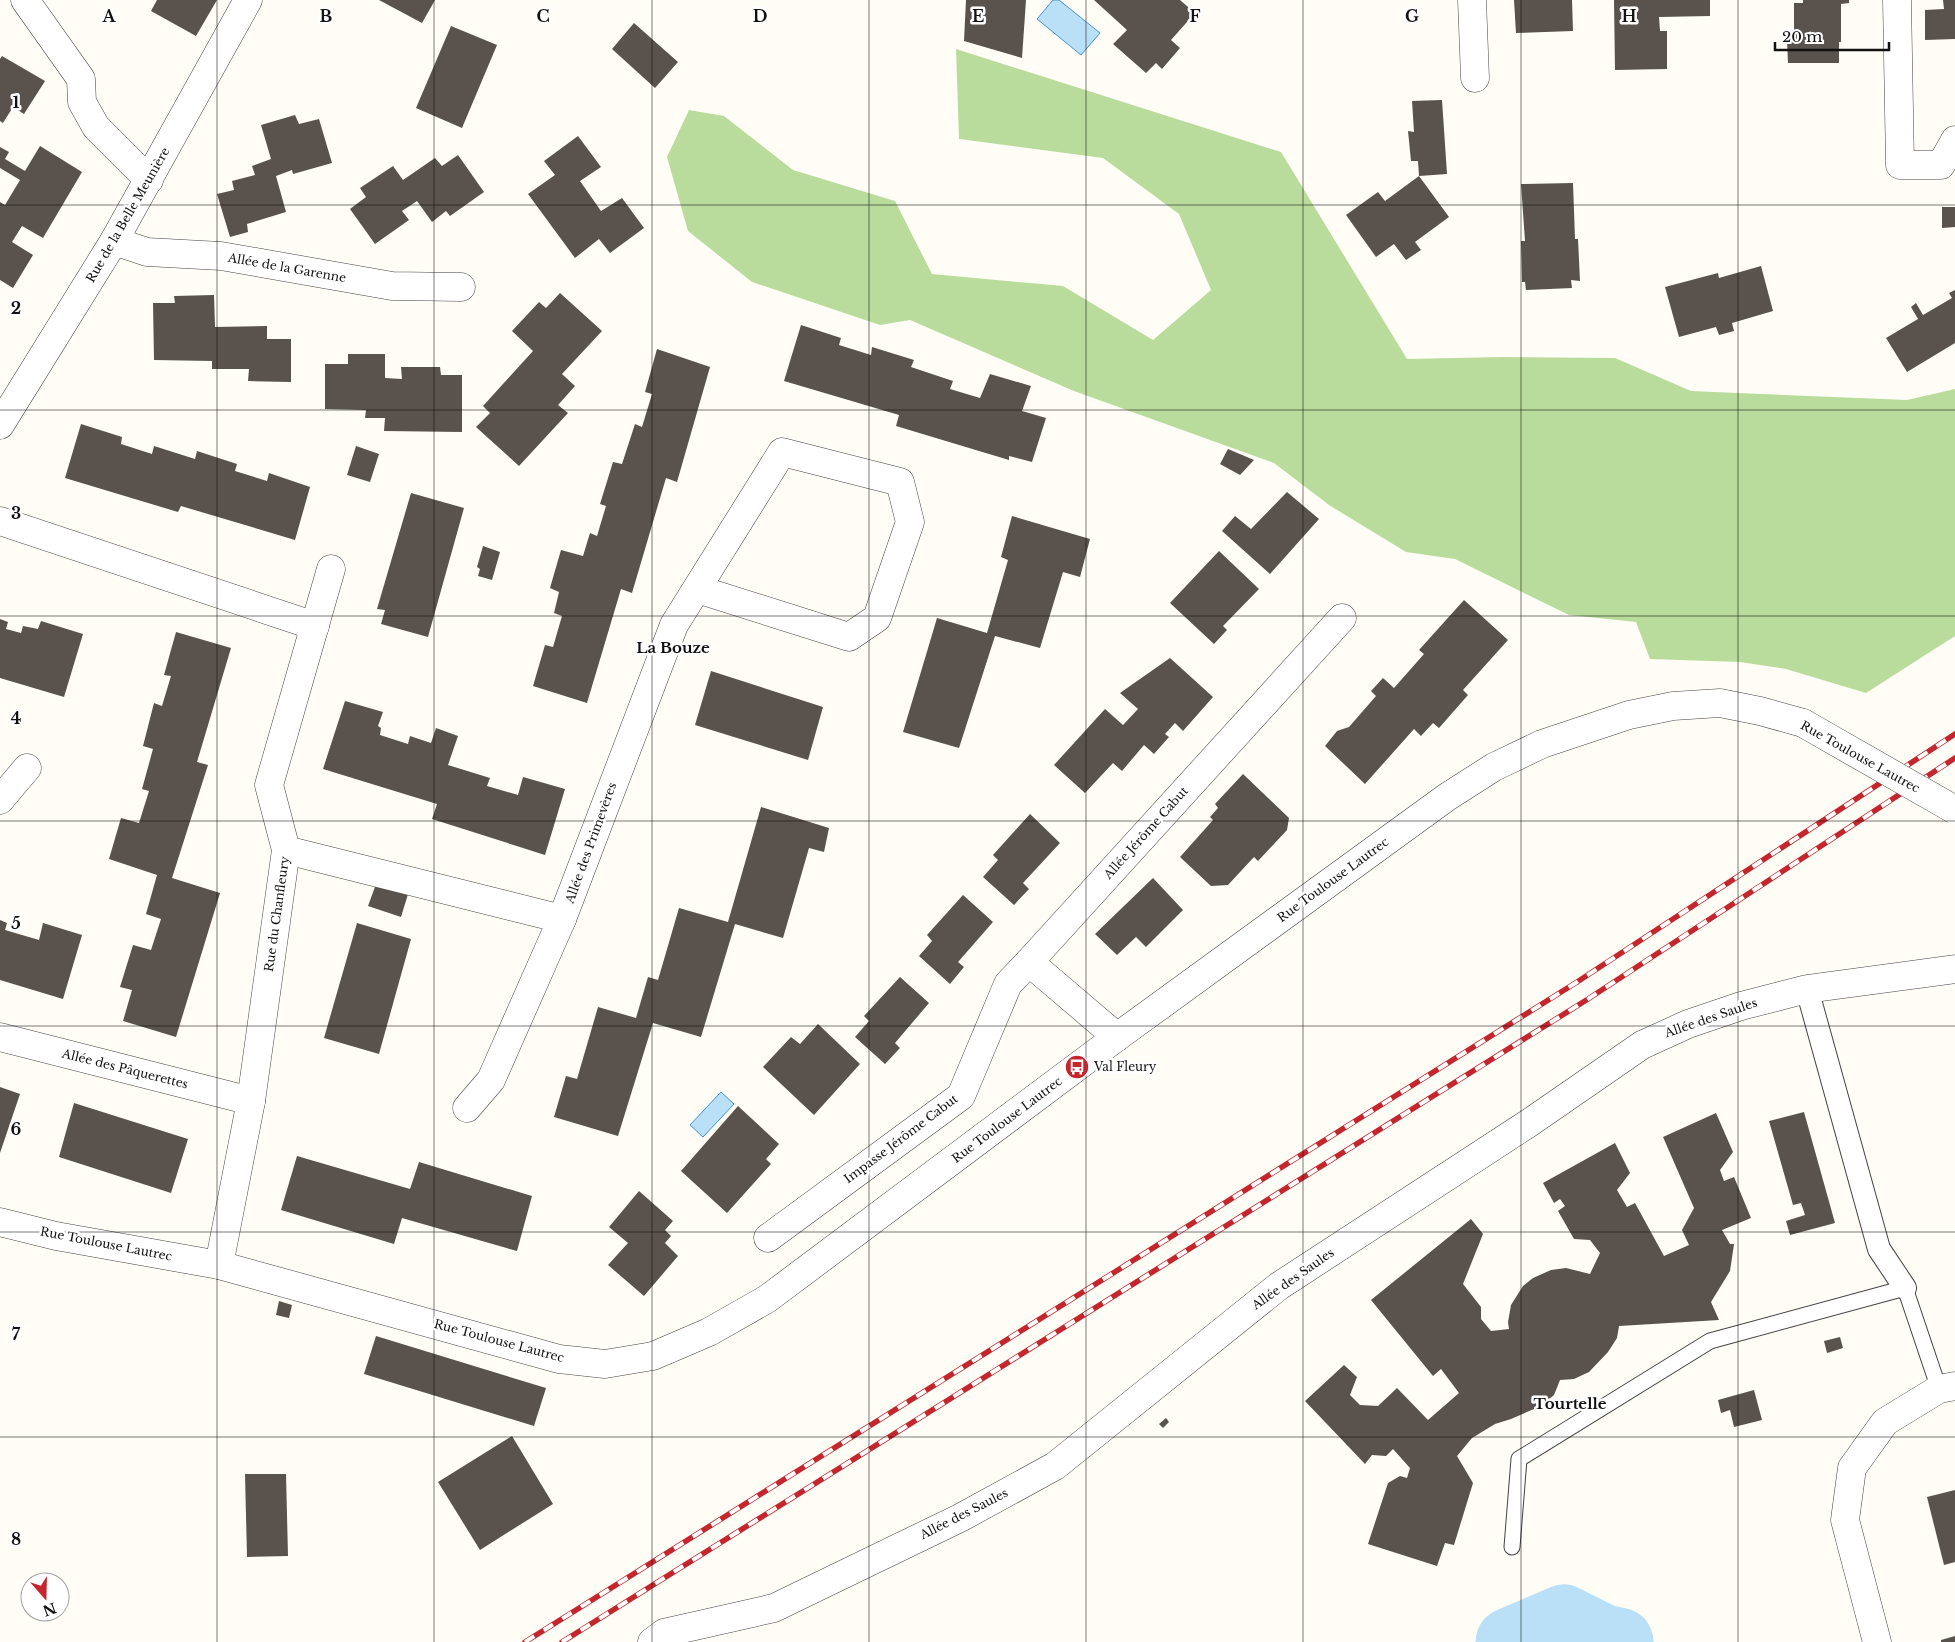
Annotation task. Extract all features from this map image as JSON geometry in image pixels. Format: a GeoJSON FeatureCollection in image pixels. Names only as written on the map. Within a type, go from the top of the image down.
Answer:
{"type":"FeatureCollection","features":[{"type":"Feature","properties":{"kind":"street"},"geometry":{"type":"LineString","coordinates":[[24,0],[81,79],[82,102],[96,127],[149,180]]}},
{"type":"Feature","properties":{"kind":"street","name":"Rue de la Belle Meunière"},"geometry":{"type":"LineString","coordinates":[[2,420],[114,241],[248,0]]}},
{"type":"Feature","properties":{"kind":"street"},"geometry":{"type":"LineString","coordinates":[[1472,0],[1475,78]]}},
{"type":"Feature","properties":{"kind":"street"},"geometry":{"type":"LineString","coordinates":[[1898,0],[1900,165],[1941,165],[1955,140]]}},
{"type":"Feature","properties":{"kind":"street","name":"Allée de la Garenne"},"geometry":{"type":"LineString","coordinates":[[114,241],[146,252],[221,256],[392,286],[461,287]]}},
{"type":"Feature","properties":{"kind":"street","name":"Allée des Primevères"},"geometry":{"type":"LineString","coordinates":[[286,850],[562,918],[674,625],[696,589],[782,452],[900,482],[910,522],[878,618],[849,637],[696,589]]}},
{"type":"Feature","properties":{"kind":"street"},"geometry":{"type":"LineString","coordinates":[[0,521],[315,626]]}},
{"type":"Feature","properties":{"kind":"street","name":"Rue du Chanfleury"},"geometry":{"type":"LineString","coordinates":[[219,1265],[250,1102],[286,850],[269,785],[331,570]]}},
{"type":"Feature","properties":{"kind":"street","name":"Allée Jérôme Cabut"},"geometry":{"type":"LineString","coordinates":[[1029,962],[1342,618]]}},
{"type":"Feature","properties":{"kind":"street","name":"Rue Toulouse Lautrec"},"geometry":{"type":"LineString","coordinates":[[0,1222],[56,1236],[219,1265],[559,1358],[605,1364],[653,1356],[709,1332],[766,1299],[1117,1037],[1447,797],[1494,767],[1542,744],[1629,715],[1673,706],[1720,703],[1760,710],[1802,723],[1955,810]]}},
{"type":"Feature","properties":{"kind":"street"},"geometry":{"type":"LineString","coordinates":[[0,800],[27,768]]}},
{"type":"Feature","properties":{"kind":"street"},"geometry":{"type":"LineString","coordinates":[[467,1108],[491,1080],[562,918]]}},
{"type":"Feature","properties":{"kind":"street"},"geometry":{"type":"LineString","coordinates":[[1029,962],[1117,1037]]}},
{"type":"Feature","properties":{"kind":"street","name":"Impasse Jérôme Cabut"},"geometry":{"type":"LineString","coordinates":[[768,1238],[961,1096],[1008,984],[1029,962]]}},
{"type":"Feature","properties":{"kind":"street","name":"Allée des Saules"},"geometry":{"type":"LineString","coordinates":[[652,1642],[664,1633],[774,1608],[960,1518],[1055,1466],[1279,1286],[1529,1123],[1642,1045],[1688,1024],[1741,1006],[1807,989],[1955,969]]}},
{"type":"Feature","properties":{"kind":"street"},"geometry":{"type":"LineString","coordinates":[[1807,989],[1879,1249],[1905,1288]]}},
{"type":"Feature","properties":{"kind":"street","name":"Allée des Pâquerettes"},"geometry":{"type":"LineString","coordinates":[[0,1037],[250,1102]]}},
{"type":"Feature","properties":{"kind":"street"},"geometry":{"type":"LineString","coordinates":[[1877,1642],[1846,1520],[1852,1468],[1885,1422],[1947,1387]]}},
{"type":"Feature","properties":{"kind":"lane"},"geometry":{"type":"LineString","coordinates":[[1512,1547],[1519,1459],[1710,1341],[1905,1288],[1947,1387]]}},
{"type":"Feature","properties":{"kind":"green space"},"geometry":{"type":"Polygon","coordinates":[[[956,49],[1281,152],[1407,359],[1503,357],[1615,358],[1691,391],[1907,400],[1955,389],[1955,636],[1866,693],[1786,669],[1740,662],[1650,659],[1636,622],[1569,615],[1455,559],[1406,552],[1329,505],[1274,463],[1074,391],[910,320],[880,325],[752,282],[688,231],[667,157],[689,110],[724,116],[793,170],[895,201],[932,274],[1063,286],[1153,340],[1211,290],[1179,214],[1103,158],[959,139],[956,49]]]}},
{"type":"Feature","properties":{"kind":"water"},"geometry":{"type":"Polygon","coordinates":[[[1053,0],[1059,0],[1100,33],[1081,55],[1037,19],[1053,0]]]}},
{"type":"Feature","properties":{"kind":"water"},"geometry":{"type":"Polygon","coordinates":[[[721,1092],[734,1104],[703,1137],[690,1125],[721,1092]]]}},
{"type":"Feature","properties":{"kind":"building"},"geometry":{"type":"Polygon","coordinates":[[[157,0],[217,0],[196,36],[151,11],[157,0]]]}},
{"type":"Feature","properties":{"kind":"building"},"geometry":{"type":"Polygon","coordinates":[[[379,0],[435,0],[422,23],[379,0]]]}},
{"type":"Feature","properties":{"kind":"building"},"geometry":{"type":"Polygon","coordinates":[[[966,0],[1026,0],[1022,58],[964,41],[966,0]]]}},
{"type":"Feature","properties":{"kind":"building"},"geometry":{"type":"Polygon","coordinates":[[[1094,0],[1180,0],[1195,13],[1171,40],[1180,48],[1162,69],[1156,63],[1146,73],[1113,44],[1127,30],[1094,0]]]}},
{"type":"Feature","properties":{"kind":"building"},"geometry":{"type":"Polygon","coordinates":[[[1514,0],[1572,0],[1573,31],[1516,33],[1514,0]]]}},
{"type":"Feature","properties":{"kind":"building"},"geometry":{"type":"Polygon","coordinates":[[[1614,0],[1710,0],[1710,16],[1659,17],[1660,31],[1667,31],[1667,69],[1615,70],[1614,0]]]}},
{"type":"Feature","properties":{"kind":"building"},"geometry":{"type":"Polygon","coordinates":[[[1803,0],[1849,0],[1849,3],[1841,4],[1839,63],[1788,63],[1787,41],[1794,41],[1794,3],[1803,3],[1803,0]]]}},
{"type":"Feature","properties":{"kind":"building"},"geometry":{"type":"Polygon","coordinates":[[[1943,0],[1955,0],[1955,39],[1925,40],[1925,10],[1944,9],[1943,0]]]}},
{"type":"Feature","properties":{"kind":"building"},"geometry":{"type":"Polygon","coordinates":[[[634,23],[678,62],[655,88],[612,49],[634,23]]]}},
{"type":"Feature","properties":{"kind":"building"},"geometry":{"type":"Polygon","coordinates":[[[451,26],[497,45],[462,128],[416,108],[451,26]]]}},
{"type":"Feature","properties":{"kind":"building"},"geometry":{"type":"Polygon","coordinates":[[[2,56],[45,81],[24,114],[13,107],[3,123],[0,121],[0,59],[2,56]]]}},
{"type":"Feature","properties":{"kind":"building"},"geometry":{"type":"Polygon","coordinates":[[[1442,100],[1447,174],[1419,176],[1418,161],[1411,161],[1408,131],[1414,132],[1412,101],[1442,100]]]}},
{"type":"Feature","properties":{"kind":"building"},"geometry":{"type":"Polygon","coordinates":[[[295,115],[299,124],[319,119],[332,163],[293,174],[292,170],[276,176],[286,212],[247,224],[248,232],[230,237],[217,194],[234,190],[232,181],[255,175],[252,166],[271,159],[261,125],[295,115]]]}},
{"type":"Feature","properties":{"kind":"building"},"geometry":{"type":"Polygon","coordinates":[[[578,136],[601,167],[580,181],[601,211],[622,198],[644,228],[610,253],[599,239],[575,258],[528,194],[555,175],[544,161],[578,136]]]}},
{"type":"Feature","properties":{"kind":"building"},"geometry":{"type":"Polygon","coordinates":[[[40,146],[82,172],[43,238],[22,226],[12,242],[33,255],[13,288],[0,280],[0,202],[5,205],[20,180],[0,168],[0,147],[9,152],[5,159],[25,171],[40,146]]]}},
{"type":"Feature","properties":{"kind":"building"},"geometry":{"type":"Polygon","coordinates":[[[458,155],[484,192],[450,216],[446,211],[432,222],[417,201],[402,211],[409,220],[375,244],[350,209],[366,197],[360,188],[393,166],[403,180],[435,158],[442,166],[458,155]]]}},
{"type":"Feature","properties":{"kind":"building"},"geometry":{"type":"Polygon","coordinates":[[[1419,176],[1449,217],[1415,242],[1421,250],[1406,260],[1394,244],[1376,257],[1346,215],[1378,192],[1385,201],[1419,176]]]}},
{"type":"Feature","properties":{"kind":"building"},"geometry":{"type":"Polygon","coordinates":[[[1573,183],[1575,239],[1578,239],[1580,281],[1571,280],[1572,288],[1526,290],[1525,282],[1522,282],[1521,241],[1525,241],[1521,184],[1573,183]]]}},
{"type":"Feature","properties":{"kind":"building"},"geometry":{"type":"Polygon","coordinates":[[[1942,207],[1955,207],[1955,227],[1942,228],[1942,207]]]}},
{"type":"Feature","properties":{"kind":"building"},"geometry":{"type":"Polygon","coordinates":[[[1761,266],[1773,311],[1732,323],[1734,331],[1719,335],[1716,327],[1679,337],[1665,287],[1718,273],[1719,278],[1761,266]]]}},
{"type":"Feature","properties":{"kind":"building"},"geometry":{"type":"Polygon","coordinates":[[[1955,290],[1955,343],[1907,372],[1886,338],[1918,319],[1911,307],[1916,303],[1923,315],[1952,298],[1949,293],[1955,290]]]}},
{"type":"Feature","properties":{"kind":"building"},"geometry":{"type":"Polygon","coordinates":[[[560,293],[602,331],[562,374],[575,386],[558,405],[568,413],[519,466],[476,427],[490,413],[483,406],[533,351],[512,331],[539,302],[546,308],[560,293]]]}},
{"type":"Feature","properties":{"kind":"building"},"geometry":{"type":"Polygon","coordinates":[[[214,295],[215,327],[267,326],[267,339],[291,339],[291,382],[248,381],[249,369],[212,369],[212,361],[154,360],[153,303],[175,303],[174,296],[214,295]]]}},
{"type":"Feature","properties":{"kind":"building"},"geometry":{"type":"Polygon","coordinates":[[[801,325],[841,338],[839,345],[871,355],[872,347],[914,360],[911,367],[953,381],[950,389],[980,398],[990,374],[1031,386],[1022,411],[1046,418],[1032,462],[1009,456],[1009,460],[896,426],[899,415],[784,381],[801,325]]]}},
{"type":"Feature","properties":{"kind":"building"},"geometry":{"type":"Polygon","coordinates":[[[657,349],[710,367],[677,482],[666,478],[632,593],[621,589],[587,703],[533,686],[545,645],[553,647],[562,616],[554,613],[559,592],[550,588],[561,550],[583,556],[590,533],[597,536],[606,506],[600,504],[613,462],[622,464],[635,424],[642,427],[652,394],[645,392],[657,349]]]}},
{"type":"Feature","properties":{"kind":"building"},"geometry":{"type":"Polygon","coordinates":[[[348,354],[385,354],[385,378],[402,379],[401,367],[440,367],[441,375],[462,375],[462,432],[384,431],[385,418],[365,418],[366,410],[325,409],[325,364],[348,364],[348,354]]]}},
{"type":"Feature","properties":{"kind":"building"},"geometry":{"type":"Polygon","coordinates":[[[81,424],[122,437],[121,444],[152,454],[154,446],[195,459],[197,451],[237,464],[235,471],[267,481],[269,473],[310,487],[295,540],[181,506],[178,512],[65,478],[81,424]]]}},
{"type":"Feature","properties":{"kind":"building"},"geometry":{"type":"Polygon","coordinates":[[[356,446],[379,454],[370,482],[347,475],[356,446]]]}},
{"type":"Feature","properties":{"kind":"building"},"geometry":{"type":"Polygon","coordinates":[[[1228,449],[1254,460],[1240,475],[1220,464],[1228,449]]]}},
{"type":"Feature","properties":{"kind":"building"},"geometry":{"type":"Polygon","coordinates":[[[1287,492],[1319,519],[1270,574],[1222,531],[1235,516],[1251,529],[1287,492]]]}},
{"type":"Feature","properties":{"kind":"building"},"geometry":{"type":"Polygon","coordinates":[[[411,493],[464,508],[428,637],[381,624],[385,610],[377,609],[411,493]]]}},
{"type":"Feature","properties":{"kind":"building"},"geometry":{"type":"Polygon","coordinates":[[[1012,516],[1090,539],[1080,577],[1063,572],[1040,648],[995,636],[959,748],[903,732],[937,618],[987,633],[1008,560],[1001,557],[1012,516]]]}},
{"type":"Feature","properties":{"kind":"building"},"geometry":{"type":"Polygon","coordinates":[[[483,546],[500,552],[492,580],[478,576],[480,569],[477,567],[483,546]]]}},
{"type":"Feature","properties":{"kind":"building"},"geometry":{"type":"Polygon","coordinates":[[[1219,551],[1259,589],[1223,626],[1227,630],[1214,644],[1170,603],[1219,551]]]}},
{"type":"Feature","properties":{"kind":"building"},"geometry":{"type":"Polygon","coordinates":[[[1464,600],[1508,640],[1463,690],[1468,695],[1439,728],[1433,723],[1421,736],[1414,729],[1365,784],[1325,746],[1337,731],[1349,727],[1376,696],[1371,691],[1383,678],[1394,688],[1424,654],[1419,650],[1464,600]]]}},
{"type":"Feature","properties":{"kind":"building"},"geometry":{"type":"Polygon","coordinates":[[[0,619],[8,622],[6,629],[21,633],[23,626],[38,629],[41,621],[83,634],[64,697],[0,678],[0,619]]]}},
{"type":"Feature","properties":{"kind":"building"},"geometry":{"type":"Polygon","coordinates":[[[176,632],[231,648],[197,762],[208,765],[172,878],[220,893],[176,1037],[123,1021],[132,990],[120,987],[133,945],[151,950],[161,919],[146,914],[157,875],[109,859],[121,818],[139,823],[149,791],[142,789],[153,749],[143,746],[154,703],[162,706],[171,676],[164,675],[176,632]]]}},
{"type":"Feature","properties":{"kind":"building"},"geometry":{"type":"Polygon","coordinates":[[[1170,658],[1213,697],[1183,731],[1175,723],[1165,734],[1169,737],[1154,754],[1144,745],[1122,771],[1113,763],[1085,793],[1054,765],[1105,709],[1123,725],[1138,709],[1120,693],[1170,658]]]}},
{"type":"Feature","properties":{"kind":"building"},"geometry":{"type":"Polygon","coordinates":[[[711,671],[823,707],[808,760],[695,725],[711,671]]]}},
{"type":"Feature","properties":{"kind":"building"},"geometry":{"type":"Polygon","coordinates":[[[345,701],[383,712],[378,726],[381,728],[380,735],[408,744],[410,736],[431,743],[436,728],[458,736],[448,765],[490,778],[487,786],[518,795],[523,777],[565,789],[545,855],[432,819],[437,804],[323,769],[345,701]]]}},
{"type":"Feature","properties":{"kind":"building"},"geometry":{"type":"Polygon","coordinates":[[[1243,774],[1289,818],[1287,830],[1258,861],[1254,857],[1228,885],[1211,886],[1180,857],[1213,820],[1210,817],[1218,808],[1215,804],[1243,774]]]}},
{"type":"Feature","properties":{"kind":"building"},"geometry":{"type":"Polygon","coordinates":[[[761,807],[829,828],[824,852],[809,848],[783,938],[735,924],[701,1037],[653,1023],[618,1136],[554,1117],[566,1076],[577,1079],[598,1007],[636,1018],[648,977],[658,980],[679,908],[728,922],[761,807]]]}},
{"type":"Feature","properties":{"kind":"building"},"geometry":{"type":"Polygon","coordinates":[[[1030,814],[1060,843],[1023,883],[1029,889],[1014,905],[983,877],[998,860],[993,855],[1030,814]]]}},
{"type":"Feature","properties":{"kind":"building"},"geometry":{"type":"Polygon","coordinates":[[[1153,878],[1183,910],[1146,947],[1136,937],[1117,955],[1095,934],[1153,878]]]}},
{"type":"Feature","properties":{"kind":"building"},"geometry":{"type":"Polygon","coordinates":[[[376,884],[408,894],[401,917],[368,906],[376,884]]]}},
{"type":"Feature","properties":{"kind":"building"},"geometry":{"type":"Polygon","coordinates":[[[963,895],[993,922],[958,962],[964,967],[950,984],[919,956],[932,941],[927,935],[963,895]]]}},
{"type":"Feature","properties":{"kind":"building"},"geometry":{"type":"Polygon","coordinates":[[[0,920],[7,923],[5,930],[39,940],[43,923],[82,935],[63,999],[0,980],[0,920]]]}},
{"type":"Feature","properties":{"kind":"building"},"geometry":{"type":"Polygon","coordinates":[[[357,923],[411,939],[379,1054],[324,1038],[357,923]]]}},
{"type":"Feature","properties":{"kind":"building"},"geometry":{"type":"Polygon","coordinates":[[[900,977],[929,1003],[895,1043],[900,1048],[885,1064],[855,1037],[869,1021],[864,1016],[900,977]]]}},
{"type":"Feature","properties":{"kind":"building"},"geometry":{"type":"Polygon","coordinates":[[[818,1024],[860,1064],[814,1115],[763,1067],[791,1037],[800,1044],[818,1024]]]}},
{"type":"Feature","properties":{"kind":"building"},"geometry":{"type":"Polygon","coordinates":[[[0,1087],[20,1094],[0,1153],[0,1087]]]}},
{"type":"Feature","properties":{"kind":"building"},"geometry":{"type":"Polygon","coordinates":[[[74,1103],[188,1139],[171,1193],[59,1157],[74,1103]]]}},
{"type":"Feature","properties":{"kind":"building"},"geometry":{"type":"Polygon","coordinates":[[[738,1106],[779,1144],[766,1159],[771,1164],[727,1213],[681,1171],[738,1106]]]}},
{"type":"Feature","properties":{"kind":"building"},"geometry":{"type":"Polygon","coordinates":[[[1804,1112],[1835,1223],[1790,1235],[1786,1221],[1805,1215],[1801,1203],[1793,1205],[1769,1121],[1804,1112]]]}},
{"type":"Feature","properties":{"kind":"building"},"geometry":{"type":"Polygon","coordinates":[[[1716,1113],[1733,1152],[1720,1170],[1724,1181],[1734,1177],[1751,1218],[1722,1230],[1730,1244],[1734,1244],[1730,1271],[1711,1302],[1719,1320],[1619,1326],[1617,1338],[1608,1352],[1589,1372],[1574,1379],[1560,1380],[1554,1395],[1541,1406],[1495,1424],[1472,1438],[1457,1456],[1473,1483],[1454,1545],[1445,1543],[1437,1566],[1368,1544],[1388,1483],[1400,1476],[1407,1478],[1410,1468],[1393,1449],[1386,1456],[1372,1455],[1365,1464],[1305,1401],[1344,1365],[1357,1377],[1350,1395],[1360,1405],[1378,1406],[1397,1388],[1428,1420],[1459,1393],[1441,1369],[1433,1376],[1371,1300],[1471,1219],[1483,1234],[1463,1284],[1481,1307],[1481,1319],[1491,1331],[1509,1329],[1508,1322],[1511,1305],[1523,1286],[1533,1278],[1551,1270],[1566,1268],[1590,1274],[1600,1253],[1590,1240],[1574,1239],[1558,1211],[1565,1206],[1560,1199],[1554,1203],[1543,1183],[1615,1143],[1630,1173],[1617,1190],[1627,1207],[1635,1203],[1664,1256],[1689,1245],[1682,1230],[1694,1208],[1663,1137],[1716,1113]]]}},
{"type":"Feature","properties":{"kind":"building"},"geometry":{"type":"Polygon","coordinates":[[[297,1156],[410,1189],[419,1162],[532,1196],[517,1251],[402,1218],[394,1244],[281,1210],[297,1156]]]}},
{"type":"Feature","properties":{"kind":"building"},"geometry":{"type":"Polygon","coordinates":[[[639,1191],[673,1221],[665,1230],[671,1236],[665,1243],[678,1256],[644,1296],[608,1265],[628,1243],[609,1227],[639,1191]]]}},
{"type":"Feature","properties":{"kind":"building"},"geometry":{"type":"Polygon","coordinates":[[[279,1301],[292,1305],[289,1318],[276,1315],[279,1301]]]}},
{"type":"Feature","properties":{"kind":"building"},"geometry":{"type":"Polygon","coordinates":[[[376,1336],[546,1388],[534,1426],[364,1374],[376,1336]]]}},
{"type":"Feature","properties":{"kind":"building"},"geometry":{"type":"Polygon","coordinates":[[[1840,1337],[1843,1348],[1827,1353],[1824,1341],[1840,1337]]]}},
{"type":"Feature","properties":{"kind":"building"},"geometry":{"type":"Polygon","coordinates":[[[1754,1390],[1762,1420],[1734,1427],[1730,1410],[1721,1413],[1718,1400],[1754,1390]]]}},
{"type":"Feature","properties":{"kind":"building"},"geometry":{"type":"Polygon","coordinates":[[[1166,1418],[1169,1422],[1163,1428],[1159,1424],[1166,1418]]]}},
{"type":"Feature","properties":{"kind":"building"},"geometry":{"type":"Polygon","coordinates":[[[512,1436],[553,1504],[480,1550],[438,1482],[512,1436]]]}},
{"type":"Feature","properties":{"kind":"building"},"geometry":{"type":"Polygon","coordinates":[[[245,1474],[286,1474],[288,1556],[247,1557],[245,1474]]]}},
{"type":"Feature","properties":{"kind":"building"},"geometry":{"type":"Polygon","coordinates":[[[1955,1490],[1955,1562],[1944,1565],[1927,1497],[1955,1490]]]}},
{"type":"Feature","properties":{"kind":"building"},"geometry":{"type":"Polygon","coordinates":[[[1955,1636],[1955,1642],[1941,1642],[1941,1640],[1955,1636]]]}},
{"type":"Feature","properties":{"kind":"waterway"},"geometry":{"type":"LineString","coordinates":[[1510,1642],[1564,1619],[1604,1639],[1619,1642]]}},
{"type":"Feature","properties":{"kind":"railway"},"geometry":{"type":"LineString","coordinates":[[525,1642],[1577,982],[1955,734]]}},
{"type":"Feature","properties":{"kind":"railway"},"geometry":{"type":"LineString","coordinates":[[562,1642],[1588,999],[1955,758]]}},
{"type":"Feature","properties":{"kind":"place","name":"Val Fleury"},"geometry":{"type":"Point","coordinates":[1077,1067]}},
{"type":"Feature","properties":{"kind":"district","name":"La Bouze"},"geometry":{"type":"Point","coordinates":[673,648]}},
{"type":"Feature","properties":{"kind":"district","name":"Tourtelle"},"geometry":{"type":"Point","coordinates":[1570,1404]}}]}
